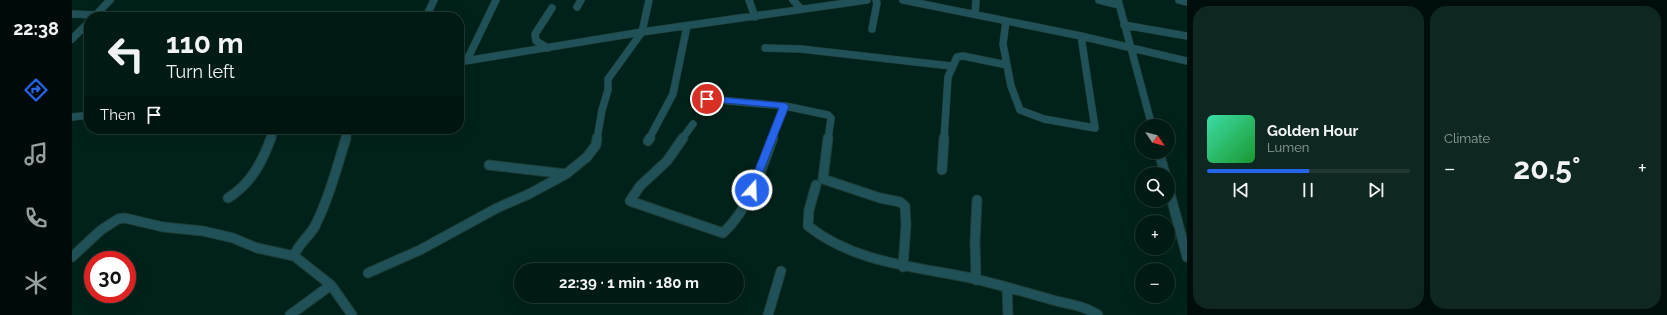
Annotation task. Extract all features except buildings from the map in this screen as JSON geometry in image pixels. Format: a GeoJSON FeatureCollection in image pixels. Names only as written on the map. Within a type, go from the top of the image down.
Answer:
{"type":"FeatureCollection","features":[{"type":"Feature","properties":{"kind":"street"},"geometry":{"type":"LineString","coordinates":[[99,12],[110,0]]}},
{"type":"Feature","properties":{"kind":"street"},"geometry":{"type":"LineString","coordinates":[[428,12],[434,0]]}},
{"type":"Feature","properties":{"kind":"street"},"geometry":{"type":"LineString","coordinates":[[467,60],[496,0]]}},
{"type":"Feature","properties":{"kind":"street"},"geometry":{"type":"LineString","coordinates":[[577,7],[581,0]]}},
{"type":"Feature","properties":{"kind":"street"},"geometry":{"type":"LineString","coordinates":[[368,273],[452,234],[497,208],[529,194],[566,174],[587,157],[596,145],[602,110],[608,90],[608,79],[613,70],[642,32],[649,0]]}},
{"type":"Feature","properties":{"kind":"street"},"geometry":{"type":"LineString","coordinates":[[749,0],[755,17]]}},
{"type":"Feature","properties":{"kind":"street"},"geometry":{"type":"LineString","coordinates":[[793,0],[801,9]]}},
{"type":"Feature","properties":{"kind":"street"},"geometry":{"type":"LineString","coordinates":[[825,0],[831,5]]}},
{"type":"Feature","properties":{"kind":"street"},"geometry":{"type":"LineString","coordinates":[[464,61],[642,32],[866,0]]}},
{"type":"Feature","properties":{"kind":"street"},"geometry":{"type":"LineString","coordinates":[[872,29],[877,3],[876,0]]}},
{"type":"Feature","properties":{"kind":"street"},"geometry":{"type":"LineString","coordinates":[[903,0],[919,2],[1081,36],[1187,61]]}},
{"type":"Feature","properties":{"kind":"street"},"geometry":{"type":"LineString","coordinates":[[975,14],[976,0]]}},
{"type":"Feature","properties":{"kind":"street"},"geometry":{"type":"LineString","coordinates":[[1100,0],[1119,2],[1129,47],[1150,119]]}},
{"type":"Feature","properties":{"kind":"street"},"geometry":{"type":"LineString","coordinates":[[1179,0],[1187,2]]}},
{"type":"Feature","properties":{"kind":"street"},"geometry":{"type":"LineString","coordinates":[[548,48],[536,41],[535,34],[552,8]]}},
{"type":"Feature","properties":{"kind":"street"},"geometry":{"type":"LineString","coordinates":[[72,14],[84,15]]}},
{"type":"Feature","properties":{"kind":"street"},"geometry":{"type":"LineString","coordinates":[[1006,21],[1003,44],[1011,86],[1020,110],[1027,114],[1069,124],[1095,128],[1081,36]]}},
{"type":"Feature","properties":{"kind":"street"},"geometry":{"type":"LineString","coordinates":[[1124,25],[1187,36]]}},
{"type":"Feature","properties":{"kind":"street"},"geometry":{"type":"LineString","coordinates":[[648,141],[673,94],[688,26]]}},
{"type":"Feature","properties":{"kind":"street"},"geometry":{"type":"LineString","coordinates":[[72,39],[84,27]]}},
{"type":"Feature","properties":{"kind":"street"},"geometry":{"type":"LineString","coordinates":[[765,48],[801,49],[951,66]]}},
{"type":"Feature","properties":{"kind":"street"},"geometry":{"type":"LineString","coordinates":[[942,170],[948,77],[951,66],[957,57],[963,56],[1007,65]]}},
{"type":"Feature","properties":{"kind":"street"},"geometry":{"type":"LineString","coordinates":[[707,99],[785,106],[824,114],[831,118],[823,179],[880,198],[900,202],[905,206],[906,225],[903,267]]}},
{"type":"Feature","properties":{"kind":"street"},"geometry":{"type":"LineString","coordinates":[[693,124],[667,161],[640,186],[630,201],[723,233],[732,224],[746,204],[785,106]]}},
{"type":"Feature","properties":{"kind":"street"},"geometry":{"type":"LineString","coordinates":[[72,117],[84,116]]}},
{"type":"Feature","properties":{"kind":"street"},"geometry":{"type":"LineString","coordinates":[[228,198],[245,188],[264,156],[273,134]]}},
{"type":"Feature","properties":{"kind":"street"},"geometry":{"type":"LineString","coordinates":[[294,256],[296,248],[307,238],[314,227],[338,167],[348,134]]}},
{"type":"Feature","properties":{"kind":"street"},"geometry":{"type":"LineString","coordinates":[[489,165],[566,174]]}},
{"type":"Feature","properties":{"kind":"street"},"geometry":{"type":"LineString","coordinates":[[816,185],[813,199],[807,212],[808,226],[818,236],[835,244],[903,267],[976,280],[1096,313],[1098,315]]}},
{"type":"Feature","properties":{"kind":"street"},"geometry":{"type":"LineString","coordinates":[[976,280],[975,240],[977,200]]}},
{"type":"Feature","properties":{"kind":"street"},"geometry":{"type":"LineString","coordinates":[[1174,207],[1187,257]]}},
{"type":"Feature","properties":{"kind":"street"},"geometry":{"type":"LineString","coordinates":[[72,257],[111,222],[125,218],[163,227],[203,231],[233,238],[257,248],[294,256],[331,284],[352,315]]}},
{"type":"Feature","properties":{"kind":"street"},"geometry":{"type":"LineString","coordinates":[[768,315],[781,271]]}},
{"type":"Feature","properties":{"kind":"street"},"geometry":{"type":"LineString","coordinates":[[290,315],[331,284]]}},
{"type":"Feature","properties":{"kind":"street"},"geometry":{"type":"LineString","coordinates":[[1007,288],[1008,315]]}},
{"type":"Feature","properties":{"kind":"route"},"geometry":{"type":"LineString","coordinates":[[707,99],[746,101],[785,106],[752,190]]}}]}
